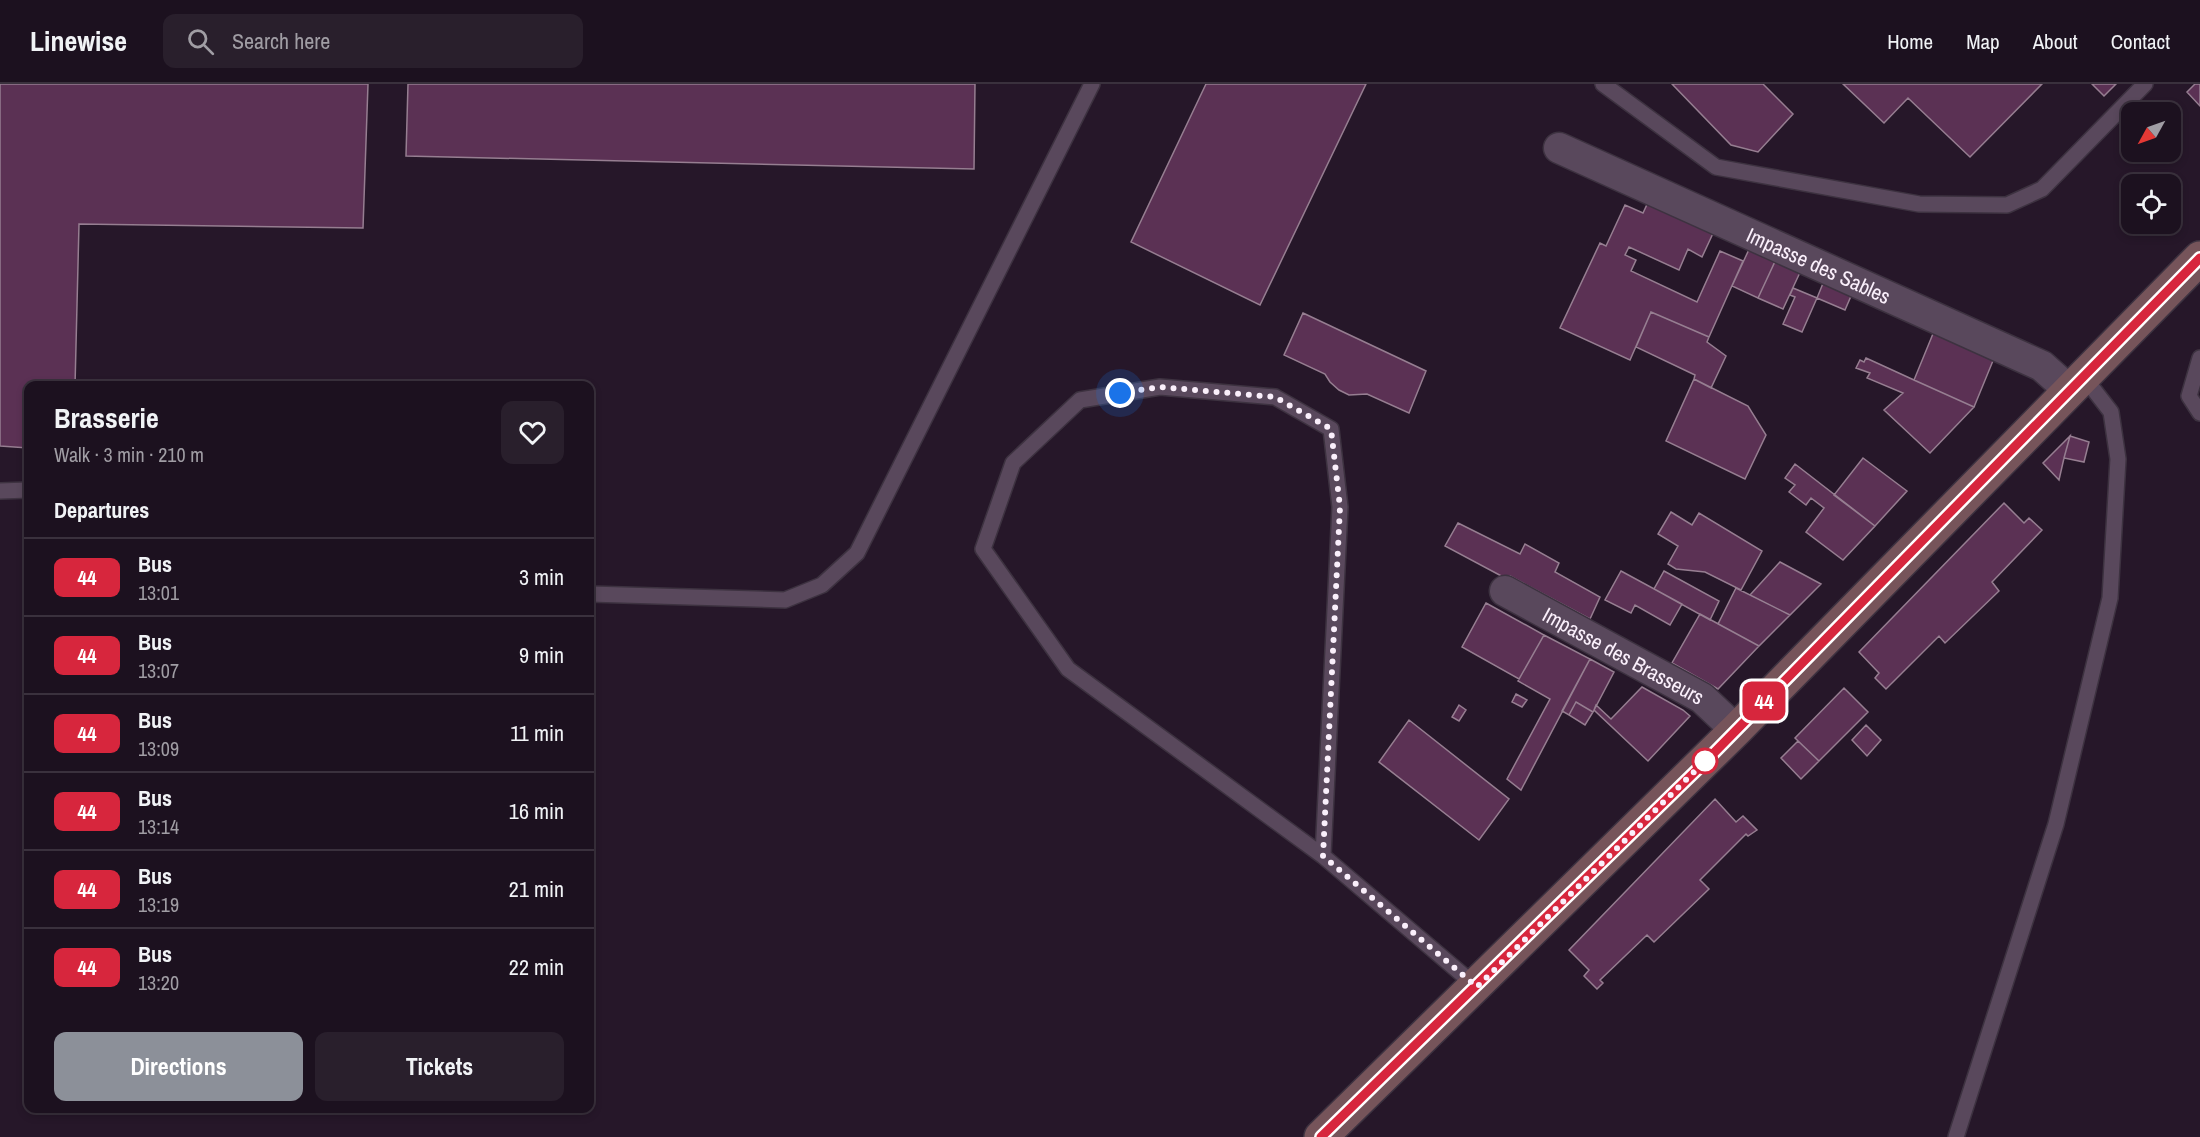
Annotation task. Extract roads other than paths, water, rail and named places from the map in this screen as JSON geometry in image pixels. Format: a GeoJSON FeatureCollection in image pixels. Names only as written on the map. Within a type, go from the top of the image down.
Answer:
{"type":"FeatureCollection","features":[{"type":"Feature","properties":{"kind":"main road"},"geometry":{"type":"LineString","coordinates":[[1321,1137],[1477,987],[1736,730],[2200,258]]}},
{"type":"Feature","properties":{"kind":"street","name":"Impasse des Sables"},"geometry":{"type":"LineString","coordinates":[[1559,148],[2043,366],[2077,384]]}},
{"type":"Feature","properties":{"kind":"street","name":"Impasse des Brasseurs"},"geometry":{"type":"LineString","coordinates":[[1505,591],[1702,698],[1736,730]]}},
{"type":"Feature","properties":{"kind":"lane"},"geometry":{"type":"LineString","coordinates":[[594,594],[785,600],[822,585],[857,553],[1092,84]]}},
{"type":"Feature","properties":{"kind":"lane"},"geometry":{"type":"LineString","coordinates":[[1603,84],[1716,167],[1919,204],[2007,205],[2042,189],[2145,84]]}},
{"type":"Feature","properties":{"kind":"lane"},"geometry":{"type":"LineString","coordinates":[[2200,358],[2189,396],[2200,414]]}},
{"type":"Feature","properties":{"kind":"lane"},"geometry":{"type":"LineString","coordinates":[[1956,1137],[2056,824],[2110,598],[2118,459],[2111,412],[2077,384]]}},
{"type":"Feature","properties":{"kind":"lane"},"geometry":{"type":"LineString","coordinates":[[1323,856],[1340,507],[1331,429],[1275,397],[1160,387],[1080,400],[1012,463],[983,549],[1068,669],[1323,856],[1477,987]]}},
{"type":"Feature","properties":{"kind":"lane"},"geometry":{"type":"LineString","coordinates":[[0,491],[24,490]]}}]}
